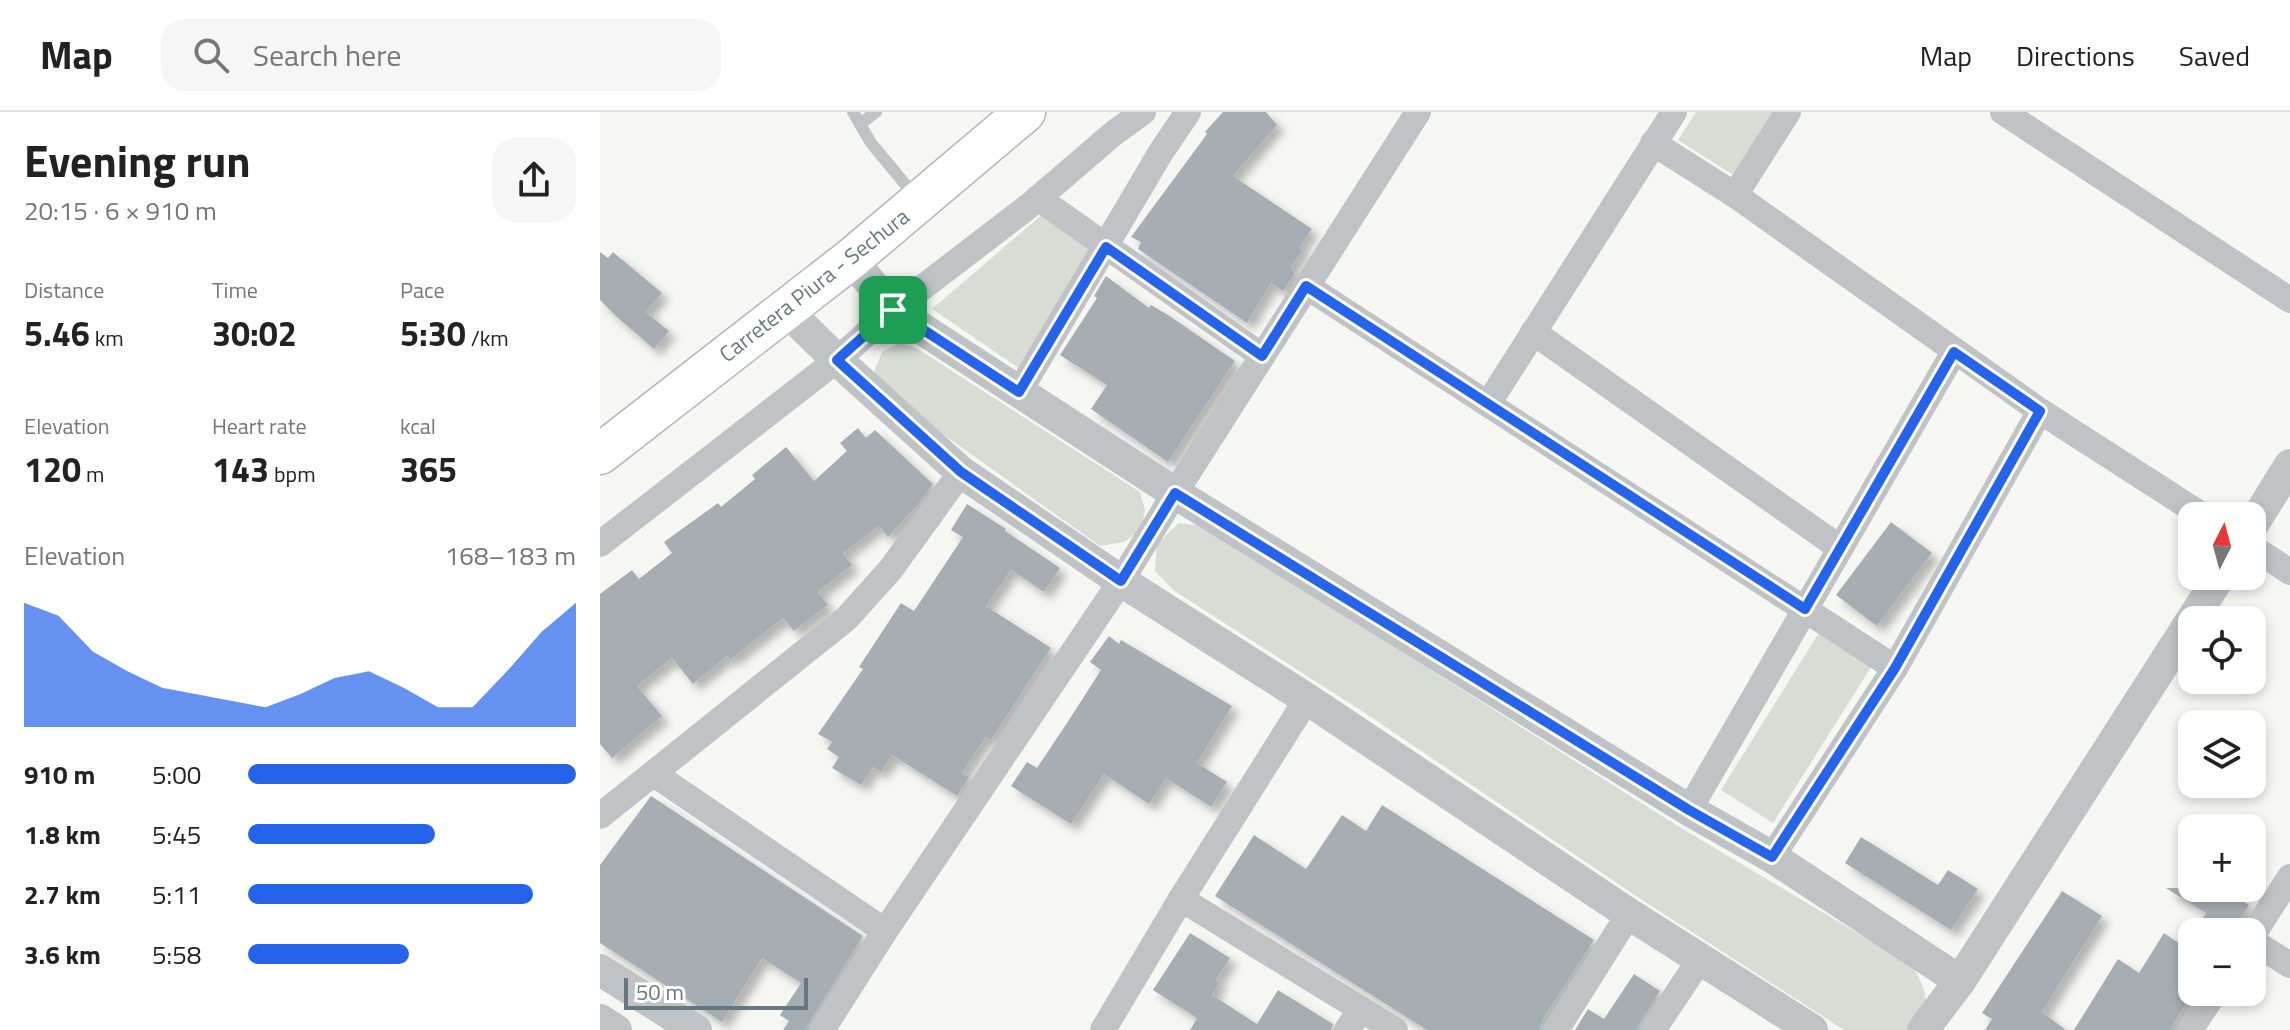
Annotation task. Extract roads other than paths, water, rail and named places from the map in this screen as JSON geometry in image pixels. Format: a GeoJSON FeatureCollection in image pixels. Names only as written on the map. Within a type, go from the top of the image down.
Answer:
{"type":"FeatureCollection","features":[{"type":"Feature","properties":{"kind":"main road","name":"Carretera Piura - Sechura"},"geometry":{"type":"LineString","coordinates":[[600,454],[851,259],[1025,112]]}},
{"type":"Feature","properties":{"kind":"street"},"geometry":{"type":"LineString","coordinates":[[600,544],[837,360],[893,310],[1143,112]]}},
{"type":"Feature","properties":{"kind":"street"},"geometry":{"type":"LineString","coordinates":[[1019,392],[1161,152],[1188,112]]}},
{"type":"Feature","properties":{"kind":"street"},"geometry":{"type":"LineString","coordinates":[[822,1030],[885,931],[1121,581],[1418,112]]}},
{"type":"Feature","properties":{"kind":"street"},"geometry":{"type":"LineString","coordinates":[[1488,404],[1674,112]]}},
{"type":"Feature","properties":{"kind":"street"},"geometry":{"type":"LineString","coordinates":[[1735,195],[1788,112]]}},
{"type":"Feature","properties":{"kind":"street"},"geometry":{"type":"LineString","coordinates":[[2003,112],[2290,300]]}},
{"type":"Feature","properties":{"kind":"street"},"geometry":{"type":"LineString","coordinates":[[1653,143],[1735,195],[2040,411],[2181,502]]}},
{"type":"Feature","properties":{"kind":"street"},"geometry":{"type":"LineString","coordinates":[[1038,198],[1262,356]]}},
{"type":"Feature","properties":{"kind":"street"},"geometry":{"type":"LineString","coordinates":[[851,259],[893,310],[1175,493],[1689,810],[1772,857],[1960,981]]}},
{"type":"Feature","properties":{"kind":"street"},"geometry":{"type":"LineString","coordinates":[[1306,286],[1895,668]]}},
{"type":"Feature","properties":{"kind":"street"},"geometry":{"type":"LineString","coordinates":[[785,309],[961,472],[1121,581],[1307,699],[1629,914],[1812,1030]]}},
{"type":"Feature","properties":{"kind":"street"},"geometry":{"type":"LineString","coordinates":[[1533,332],[1840,548]]}},
{"type":"Feature","properties":{"kind":"street"},"geometry":{"type":"LineString","coordinates":[[1689,810],[1954,352]]}},
{"type":"Feature","properties":{"kind":"street"},"geometry":{"type":"LineString","coordinates":[[1772,857],[1895,668],[2040,411]]}},
{"type":"Feature","properties":{"kind":"street"},"geometry":{"type":"LineString","coordinates":[[2266,504],[2290,465]]}},
{"type":"Feature","properties":{"kind":"street"},"geometry":{"type":"LineString","coordinates":[[600,816],[847,618],[891,569],[961,472]]}},
{"type":"Feature","properties":{"kind":"street"},"geometry":{"type":"LineString","coordinates":[[2266,556],[2290,572]]}},
{"type":"Feature","properties":{"kind":"street"},"geometry":{"type":"LineString","coordinates":[[1923,1030],[1960,981],[2211,590]]}},
{"type":"Feature","properties":{"kind":"street"},"geometry":{"type":"LineString","coordinates":[[1103,1030],[1307,699]]}},
{"type":"Feature","properties":{"kind":"street"},"geometry":{"type":"LineString","coordinates":[[654,774],[885,931]]}},
{"type":"Feature","properties":{"kind":"street"},"geometry":{"type":"LineString","coordinates":[[2265,918],[2290,877]]}},
{"type":"Feature","properties":{"kind":"street"},"geometry":{"type":"LineString","coordinates":[[1181,899],[1354,1019],[1395,1030]]}},
{"type":"Feature","properties":{"kind":"street"},"geometry":{"type":"LineString","coordinates":[[1556,1030],[1629,914]]}},
{"type":"Feature","properties":{"kind":"street"},"geometry":{"type":"LineString","coordinates":[[2266,949],[2290,965]]}},
{"type":"Feature","properties":{"kind":"street"},"geometry":{"type":"LineString","coordinates":[[1653,1030],[1701,958]]}},
{"type":"Feature","properties":{"kind":"street"},"geometry":{"type":"LineString","coordinates":[[600,970],[696,1030]]}},
{"type":"Feature","properties":{"kind":"street"},"geometry":{"type":"LineString","coordinates":[[2190,1030],[2206,1006]]}},
{"type":"Feature","properties":{"kind":"street"},"geometry":{"type":"LineString","coordinates":[[600,1020],[616,1030]]}},
{"type":"Feature","properties":{"kind":"lane"},"geometry":{"type":"LineString","coordinates":[[853,112],[871,143],[920,201]]}},
{"type":"Feature","properties":{"kind":"lane"},"geometry":{"type":"LineString","coordinates":[[860,124],[876,112]]}}]}
